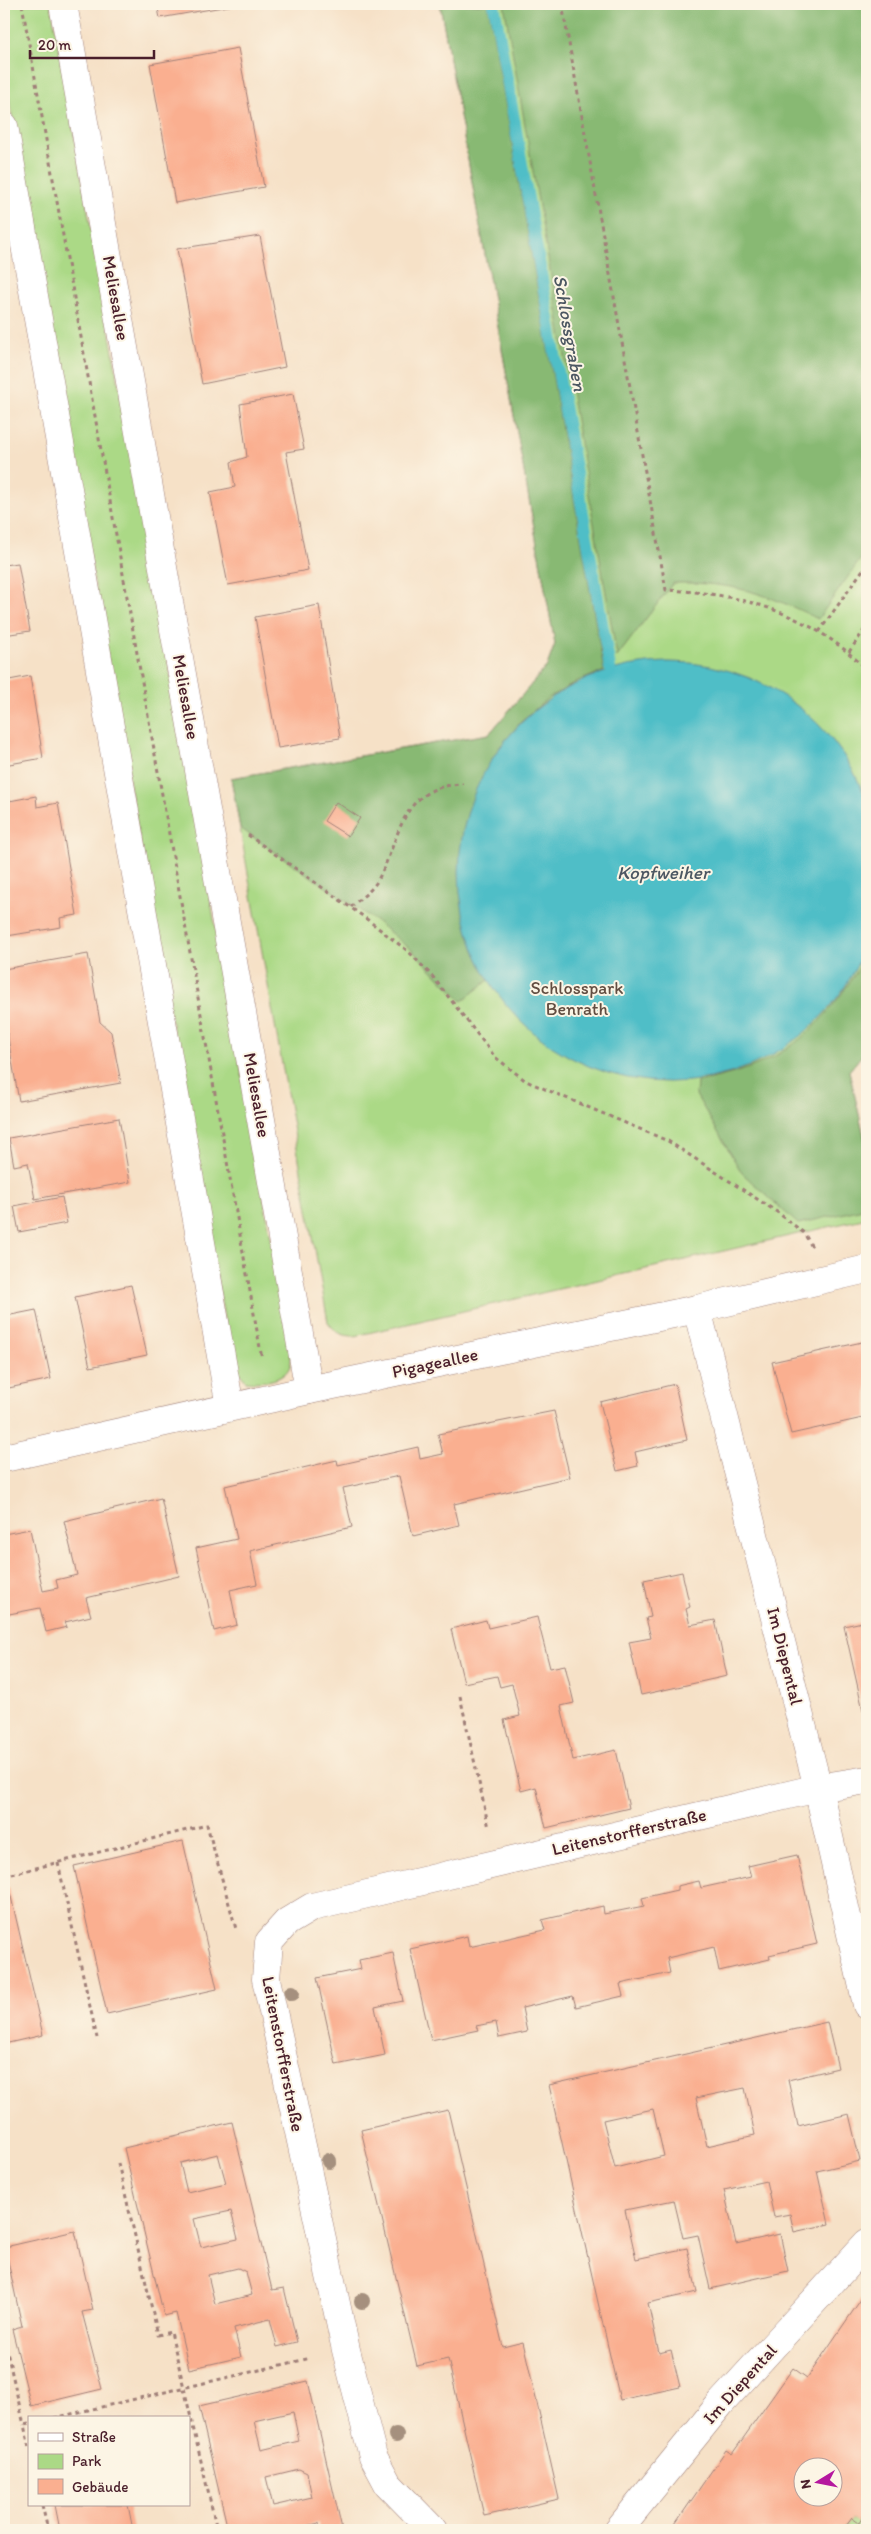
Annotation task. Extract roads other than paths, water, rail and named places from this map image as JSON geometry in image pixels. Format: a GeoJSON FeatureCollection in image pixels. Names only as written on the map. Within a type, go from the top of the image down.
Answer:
{"type":"FeatureCollection","features":[{"type":"Feature","properties":{"kind":"street","name":"Meliesallee"},"geometry":{"type":"LineString","coordinates":[[63,4],[309,1390]]}},
{"type":"Feature","properties":{"kind":"street"},"geometry":{"type":"LineString","coordinates":[[4,126],[230,1406]]}},
{"type":"Feature","properties":{"kind":"street","name":"Pigageallee"},"geometry":{"type":"LineString","coordinates":[[4,1458],[230,1406],[697,1309],[867,1269]]}},
{"type":"Feature","properties":{"kind":"street","name":"Im Diepental"},"geometry":{"type":"LineString","coordinates":[[697,1309],[818,1788],[867,2005]]}},
{"type":"Feature","properties":{"kind":"street","name":"Leitenstorfferstraße"},"geometry":{"type":"LineString","coordinates":[[433,2530],[388,2484],[373,2456],[346,2350],[266,1979],[269,1942],[287,1922],[312,1907],[818,1788],[867,1780]]}},
{"type":"Feature","properties":{"kind":"street","name":"Im Diepental"},"geometry":{"type":"LineString","coordinates":[[618,2530],[721,2403],[867,2244]]}},
{"type":"Feature","properties":{"kind":"water","name":"Kopfweiher"},"geometry":{"type":"Polygon","coordinates":[[[648,663],[690,663],[730,671],[768,686],[802,709],[832,739],[855,773],[872,819],[872,925],[855,971],[832,1005],[802,1035],[768,1058],[730,1073],[690,1081],[648,1081],[608,1073],[570,1058],[536,1035],[506,1005],[483,971],[468,933],[460,893],[460,851],[468,811],[483,773],[506,739],[536,709],[570,686],[608,671],[648,663]]]}},
{"type":"Feature","properties":{"kind":"waterway","name":"Schlossgraben"},"geometry":{"type":"LineString","coordinates":[[494,4],[610,668]]}},
{"type":"Feature","properties":{"kind":"park label","name":"Schlosspark Benrath"},"geometry":{"type":"Point","coordinates":[577,998]}}]}
